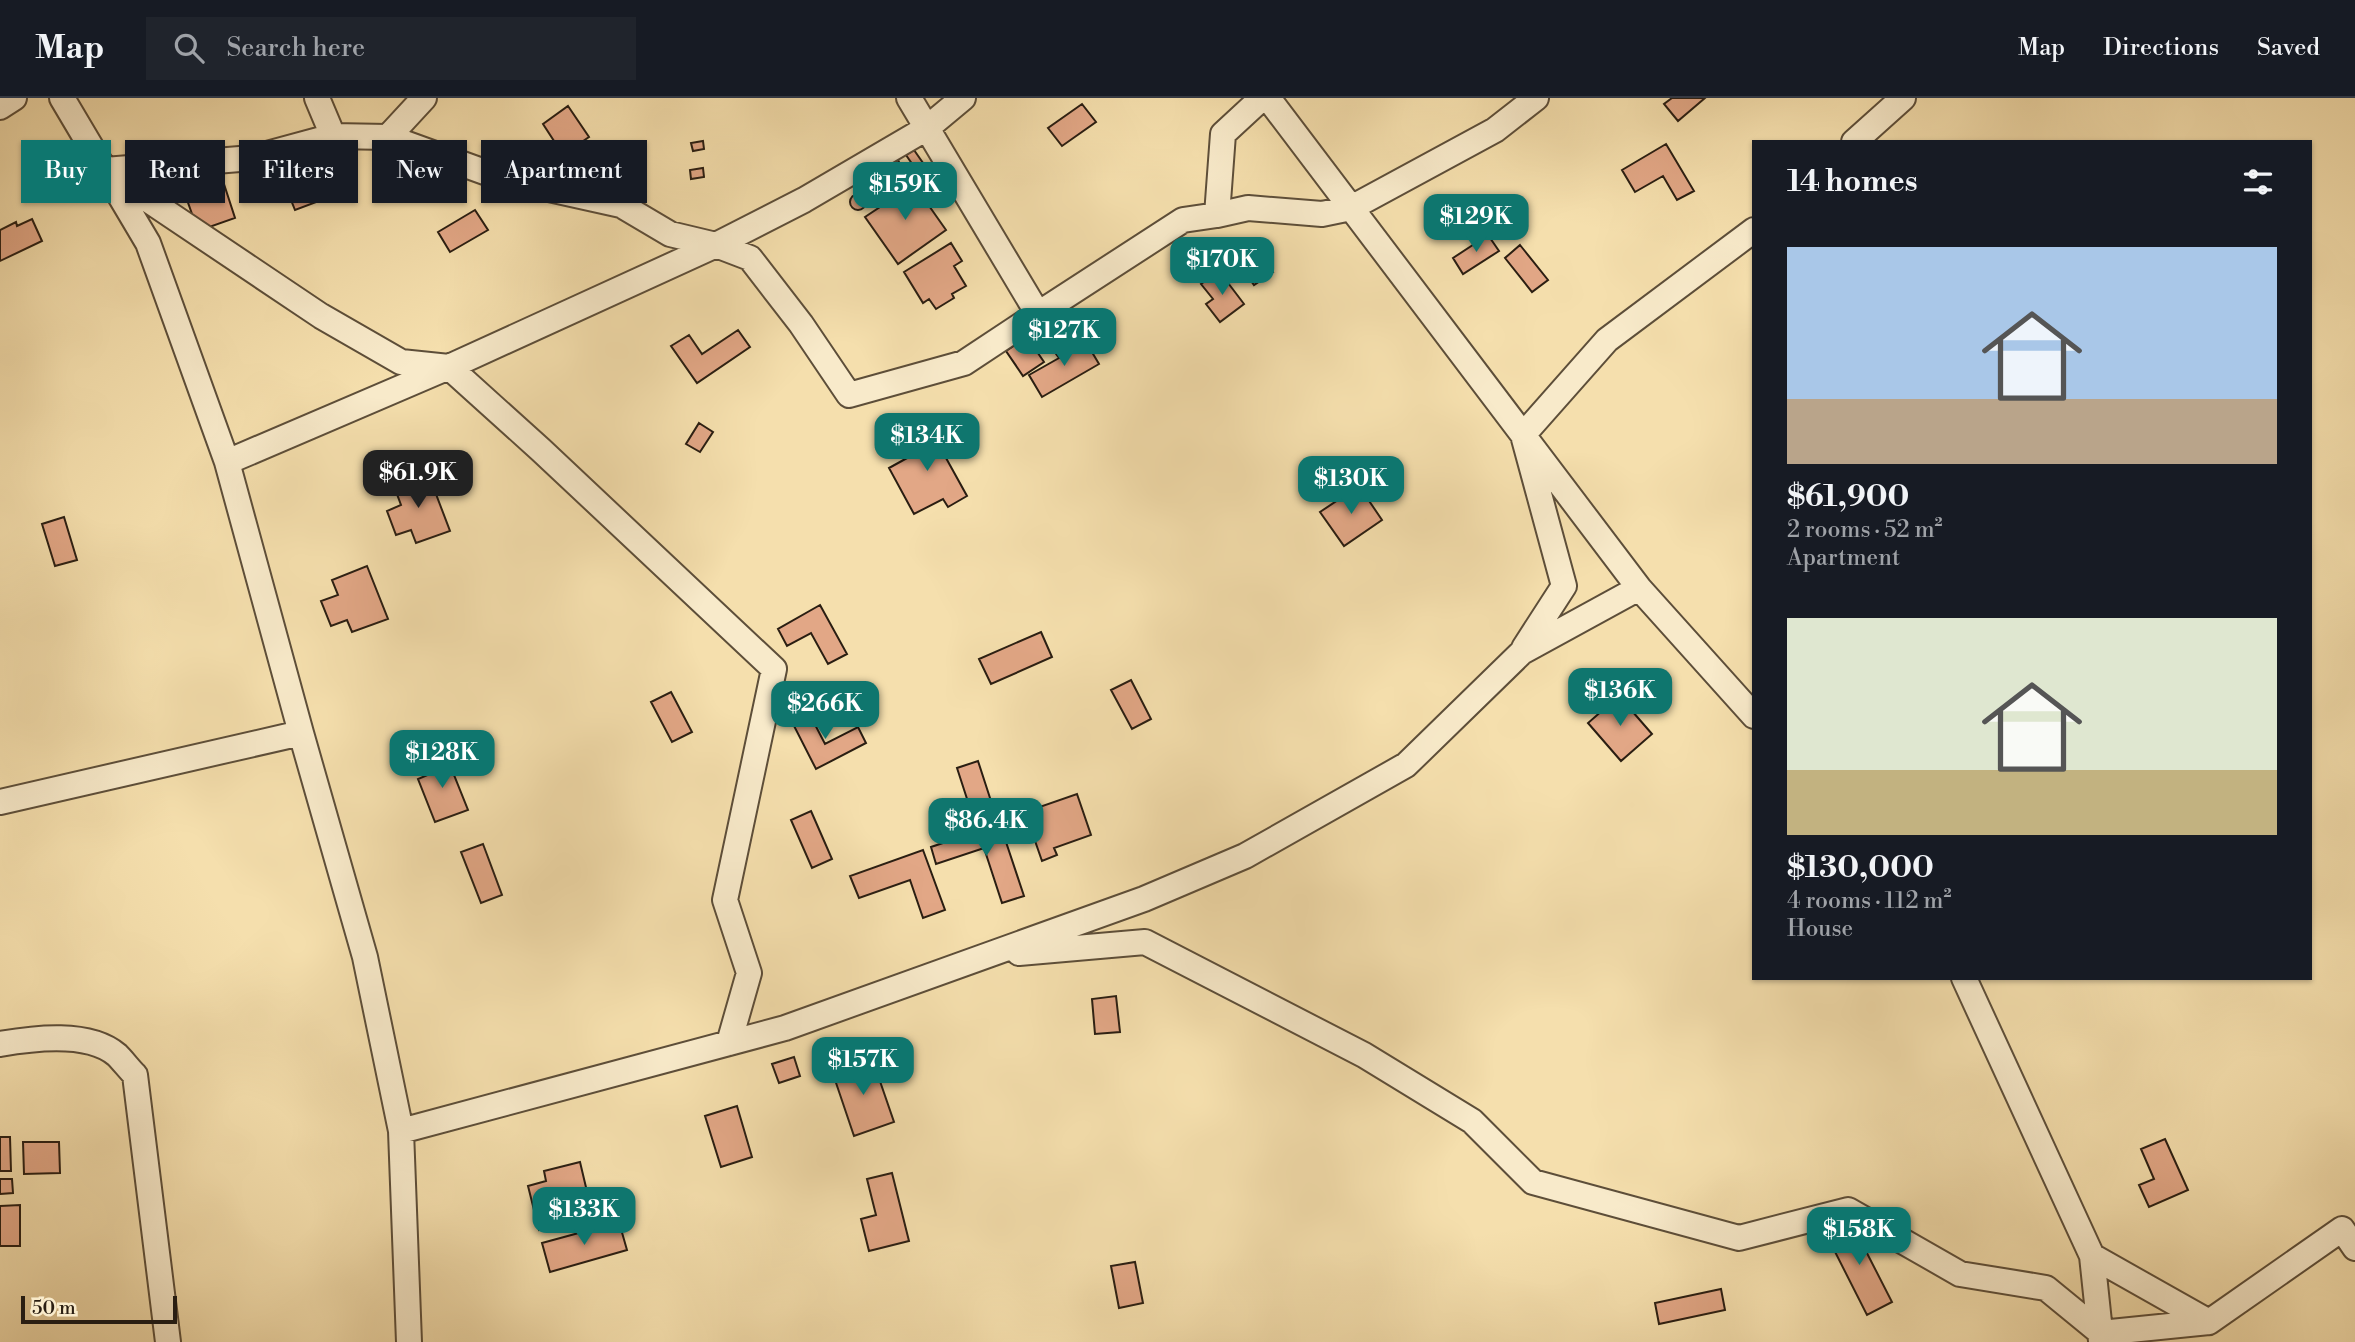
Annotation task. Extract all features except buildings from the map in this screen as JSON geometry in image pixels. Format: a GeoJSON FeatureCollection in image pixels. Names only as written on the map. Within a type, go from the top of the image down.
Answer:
{"type":"FeatureCollection","features":[{"type":"Feature","properties":{"kind":"street"},"geometry":{"type":"LineString","coordinates":[[0,107],[14,98]]}},
{"type":"Feature","properties":{"kind":"street"},"geometry":{"type":"LineString","coordinates":[[62,98],[87,140]]}},
{"type":"Feature","properties":{"kind":"street"},"geometry":{"type":"LineString","coordinates":[[317,98],[332,136]]}},
{"type":"Feature","properties":{"kind":"street"},"geometry":{"type":"LineString","coordinates":[[388,137],[424,98]]}},
{"type":"Feature","properties":{"kind":"street"},"geometry":{"type":"LineString","coordinates":[[909,98],[1038,314]]}},
{"type":"Feature","properties":{"kind":"street"},"geometry":{"type":"LineString","coordinates":[[227,462],[449,367],[716,245],[804,200],[927,128],[963,98]]}},
{"type":"Feature","properties":{"kind":"street"},"geometry":{"type":"LineString","coordinates":[[1217,215],[1223,134],[1262,98]]}},
{"type":"Feature","properties":{"kind":"street"},"geometry":{"type":"LineString","coordinates":[[1268,98],[1639,588],[1752,714]]}},
{"type":"Feature","properties":{"kind":"street"},"geometry":{"type":"LineString","coordinates":[[111,170],[252,158],[332,136],[388,137],[504,179],[621,205],[670,234],[716,245],[750,258],[801,324],[849,395],[964,363],[1183,220],[1248,208],[1322,214],[1351,208],[1495,130],[1536,98]]}},
{"type":"Feature","properties":{"kind":"street"},"geometry":{"type":"LineString","coordinates":[[1856,140],[1903,98]]}},
{"type":"Feature","properties":{"kind":"street"},"geometry":{"type":"LineString","coordinates":[[111,174],[332,323],[401,362],[449,367],[774,668],[725,900],[749,973],[729,1043]]}},
{"type":"Feature","properties":{"kind":"street"},"geometry":{"type":"LineString","coordinates":[[111,180],[148,243],[227,462],[365,957],[401,1131],[409,1342]]}},
{"type":"Feature","properties":{"kind":"street"},"geometry":{"type":"LineString","coordinates":[[1523,435],[1607,340],[1752,231]]}},
{"type":"Feature","properties":{"kind":"street"},"geometry":{"type":"LineString","coordinates":[[401,1131],[785,1028],[1144,899],[1245,856],[1406,765],[1522,652],[1564,586],[1523,435]]}},
{"type":"Feature","properties":{"kind":"street"},"geometry":{"type":"LineString","coordinates":[[1522,652],[1639,588]]}},
{"type":"Feature","properties":{"kind":"street"},"geometry":{"type":"LineString","coordinates":[[0,803],[301,733]]}},
{"type":"Feature","properties":{"kind":"street"},"geometry":{"type":"LineString","coordinates":[[984,956],[1145,942],[1364,1055],[1462,1114],[1533,1182],[1739,1238],[1848,1210],[1960,1275],[2046,1288],[2101,1337],[2209,1322],[2342,1229],[2355,1248]]}},
{"type":"Feature","properties":{"kind":"street"},"geometry":{"type":"LineString","coordinates":[[1965,980],[2092,1256],[2101,1337]]}},
{"type":"Feature","properties":{"kind":"street"},"geometry":{"type":"LineString","coordinates":[[0,1044],[75,1038],[96,1043],[116,1054],[135,1076],[168,1342]]}},
{"type":"Feature","properties":{"kind":"street"},"geometry":{"type":"LineString","coordinates":[[2092,1256],[2209,1322]]}}]}
